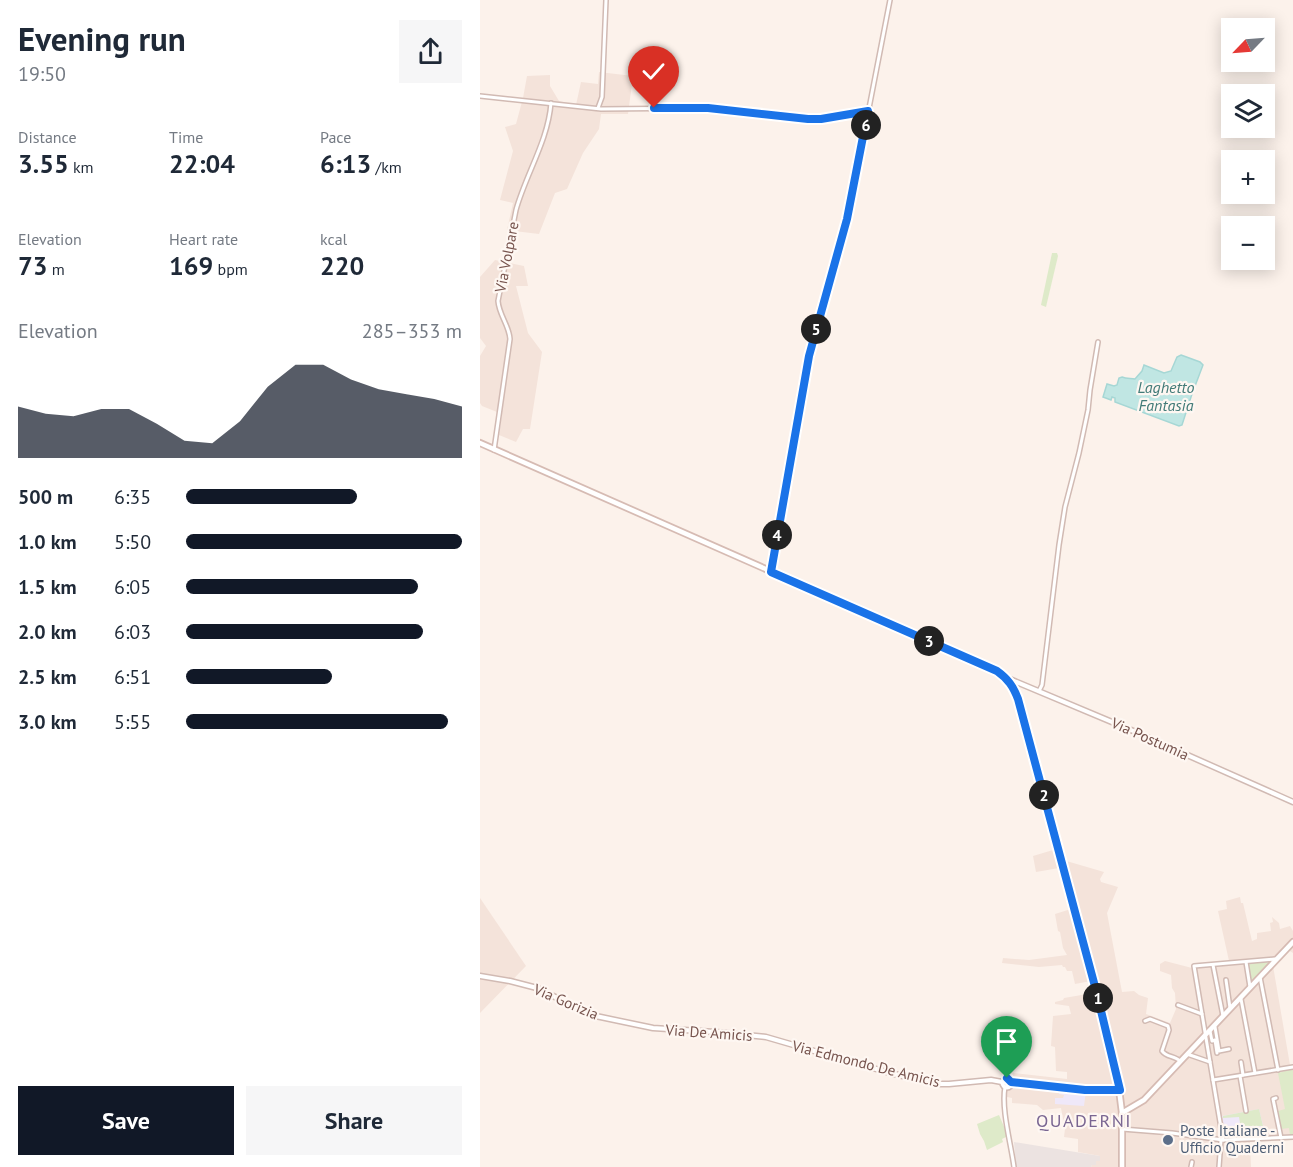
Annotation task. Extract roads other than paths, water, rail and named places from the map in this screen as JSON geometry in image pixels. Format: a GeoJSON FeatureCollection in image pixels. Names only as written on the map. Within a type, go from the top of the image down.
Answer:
{"type":"FeatureCollection","features":[{"type":"Feature","properties":{"kind":"main road"},"geometry":{"type":"LineString","coordinates":[[480,443],[997,671],[1006,677],[1013,686],[1018,699],[1095,985],[1120,1090],[1122,1167]]}},
{"type":"Feature","properties":{"kind":"main road"},"geometry":{"type":"LineString","coordinates":[[1122,1113],[1144,1100],[1293,942]]}},
{"type":"Feature","properties":{"kind":"street"},"geometry":{"type":"LineString","coordinates":[[598,108],[603,86],[606,0]]}},
{"type":"Feature","properties":{"kind":"street"},"geometry":{"type":"LineString","coordinates":[[771,572],[809,356],[851,201],[890,0]]}},
{"type":"Feature","properties":{"kind":"street"},"geometry":{"type":"LineString","coordinates":[[480,96],[598,108],[720,109],[808,119],[868,111]]}},
{"type":"Feature","properties":{"kind":"street","name":"Via Volpare"},"geometry":{"type":"LineString","coordinates":[[494,450],[510,339],[498,301],[520,195],[549,122],[551,103]]}},
{"type":"Feature","properties":{"kind":"street"},"geometry":{"type":"LineString","coordinates":[[1039,691],[1042,685],[1065,507],[1088,410],[1098,342]]}},
{"type":"Feature","properties":{"kind":"street","name":"Via Postumia"},"geometry":{"type":"LineString","coordinates":[[1006,677],[1293,802]]}},
{"type":"Feature","properties":{"kind":"street"},"geometry":{"type":"LineString","coordinates":[[1219,1167],[1222,1140],[1194,966],[1277,958]]}},
{"type":"Feature","properties":{"kind":"street"},"geometry":{"type":"LineString","coordinates":[[1246,962],[1250,987]]}},
{"type":"Feature","properties":{"kind":"street"},"geometry":{"type":"LineString","coordinates":[[1214,965],[1223,1016]]}},
{"type":"Feature","properties":{"kind":"street","name":"Via Gorizia"},"geometry":{"type":"LineString","coordinates":[[480,976],[537,988],[591,1015],[653,1028]]}},
{"type":"Feature","properties":{"kind":"street"},"geometry":{"type":"LineString","coordinates":[[1260,977],[1278,1070]]}},
{"type":"Feature","properties":{"kind":"street"},"geometry":{"type":"LineString","coordinates":[[1226,980],[1230,1008]]}},
{"type":"Feature","properties":{"kind":"street"},"geometry":{"type":"LineString","coordinates":[[1241,997],[1255,1073]]}},
{"type":"Feature","properties":{"kind":"street"},"geometry":{"type":"LineString","coordinates":[[1178,1005],[1202,1014]]}},
{"type":"Feature","properties":{"kind":"street"},"geometry":{"type":"LineString","coordinates":[[1145,1020],[1150,1019],[1168,1026],[1169,1030],[1162,1051],[1180,1061]]}},
{"type":"Feature","properties":{"kind":"street"},"geometry":{"type":"LineString","coordinates":[[1215,1025],[1219,1051],[1229,1049]]}},
{"type":"Feature","properties":{"kind":"street","name":"Via De Amicis"},"geometry":{"type":"LineString","coordinates":[[653,1028],[766,1037]]}},
{"type":"Feature","properties":{"kind":"street"},"geometry":{"type":"LineString","coordinates":[[1210,1030],[1212,1041],[1215,1040],[1217,1053]]}},
{"type":"Feature","properties":{"kind":"street","name":"Via Edmondo De Amicis"},"geometry":{"type":"LineString","coordinates":[[766,1037],[890,1073],[937,1084],[991,1080],[1002,1082]]}},
{"type":"Feature","properties":{"kind":"street"},"geometry":{"type":"LineString","coordinates":[[1187,1054],[1210,1062]]}},
{"type":"Feature","properties":{"kind":"street"},"geometry":{"type":"LineString","coordinates":[[1241,1062],[1246,1111]]}},
{"type":"Feature","properties":{"kind":"street"},"geometry":{"type":"LineString","coordinates":[[1213,1080],[1293,1067]]}},
{"type":"Feature","properties":{"kind":"street"},"geometry":{"type":"LineString","coordinates":[[1014,1167],[1006,1113],[1005,1087],[1002,1082],[1004,1079],[1007,1078],[1011,1082],[1085,1090],[1120,1090]]}},
{"type":"Feature","properties":{"kind":"street"},"geometry":{"type":"LineString","coordinates":[[1005,1087],[1010,1087],[1011,1082]]}},
{"type":"Feature","properties":{"kind":"street"},"geometry":{"type":"LineString","coordinates":[[1276,1098],[1273,1099],[1281,1138]]}},
{"type":"Feature","properties":{"kind":"street"},"geometry":{"type":"LineString","coordinates":[[1122,1129],[1222,1140],[1241,1137],[1293,1137]]}},
{"type":"Feature","properties":{"kind":"water","name":"Laghetto Fantasia"},"geometry":{"type":"Polygon","coordinates":[[[1181,355],[1203,365],[1182,425],[1179,426],[1115,402],[1115,398],[1112,397],[1111,400],[1103,397],[1107,384],[1117,385],[1119,378],[1122,377],[1135,379],[1144,365],[1164,373],[1171,371],[1177,357],[1181,355]]]}},
{"type":"Feature","properties":{"kind":"place","name":"Poste Italiane - Ufficio Quaderni"},"geometry":{"type":"Point","coordinates":[1168,1140]}},
{"type":"Feature","properties":{"kind":"district","name":"QUADERNI"},"geometry":{"type":"Point","coordinates":[1084,1121]}}]}
